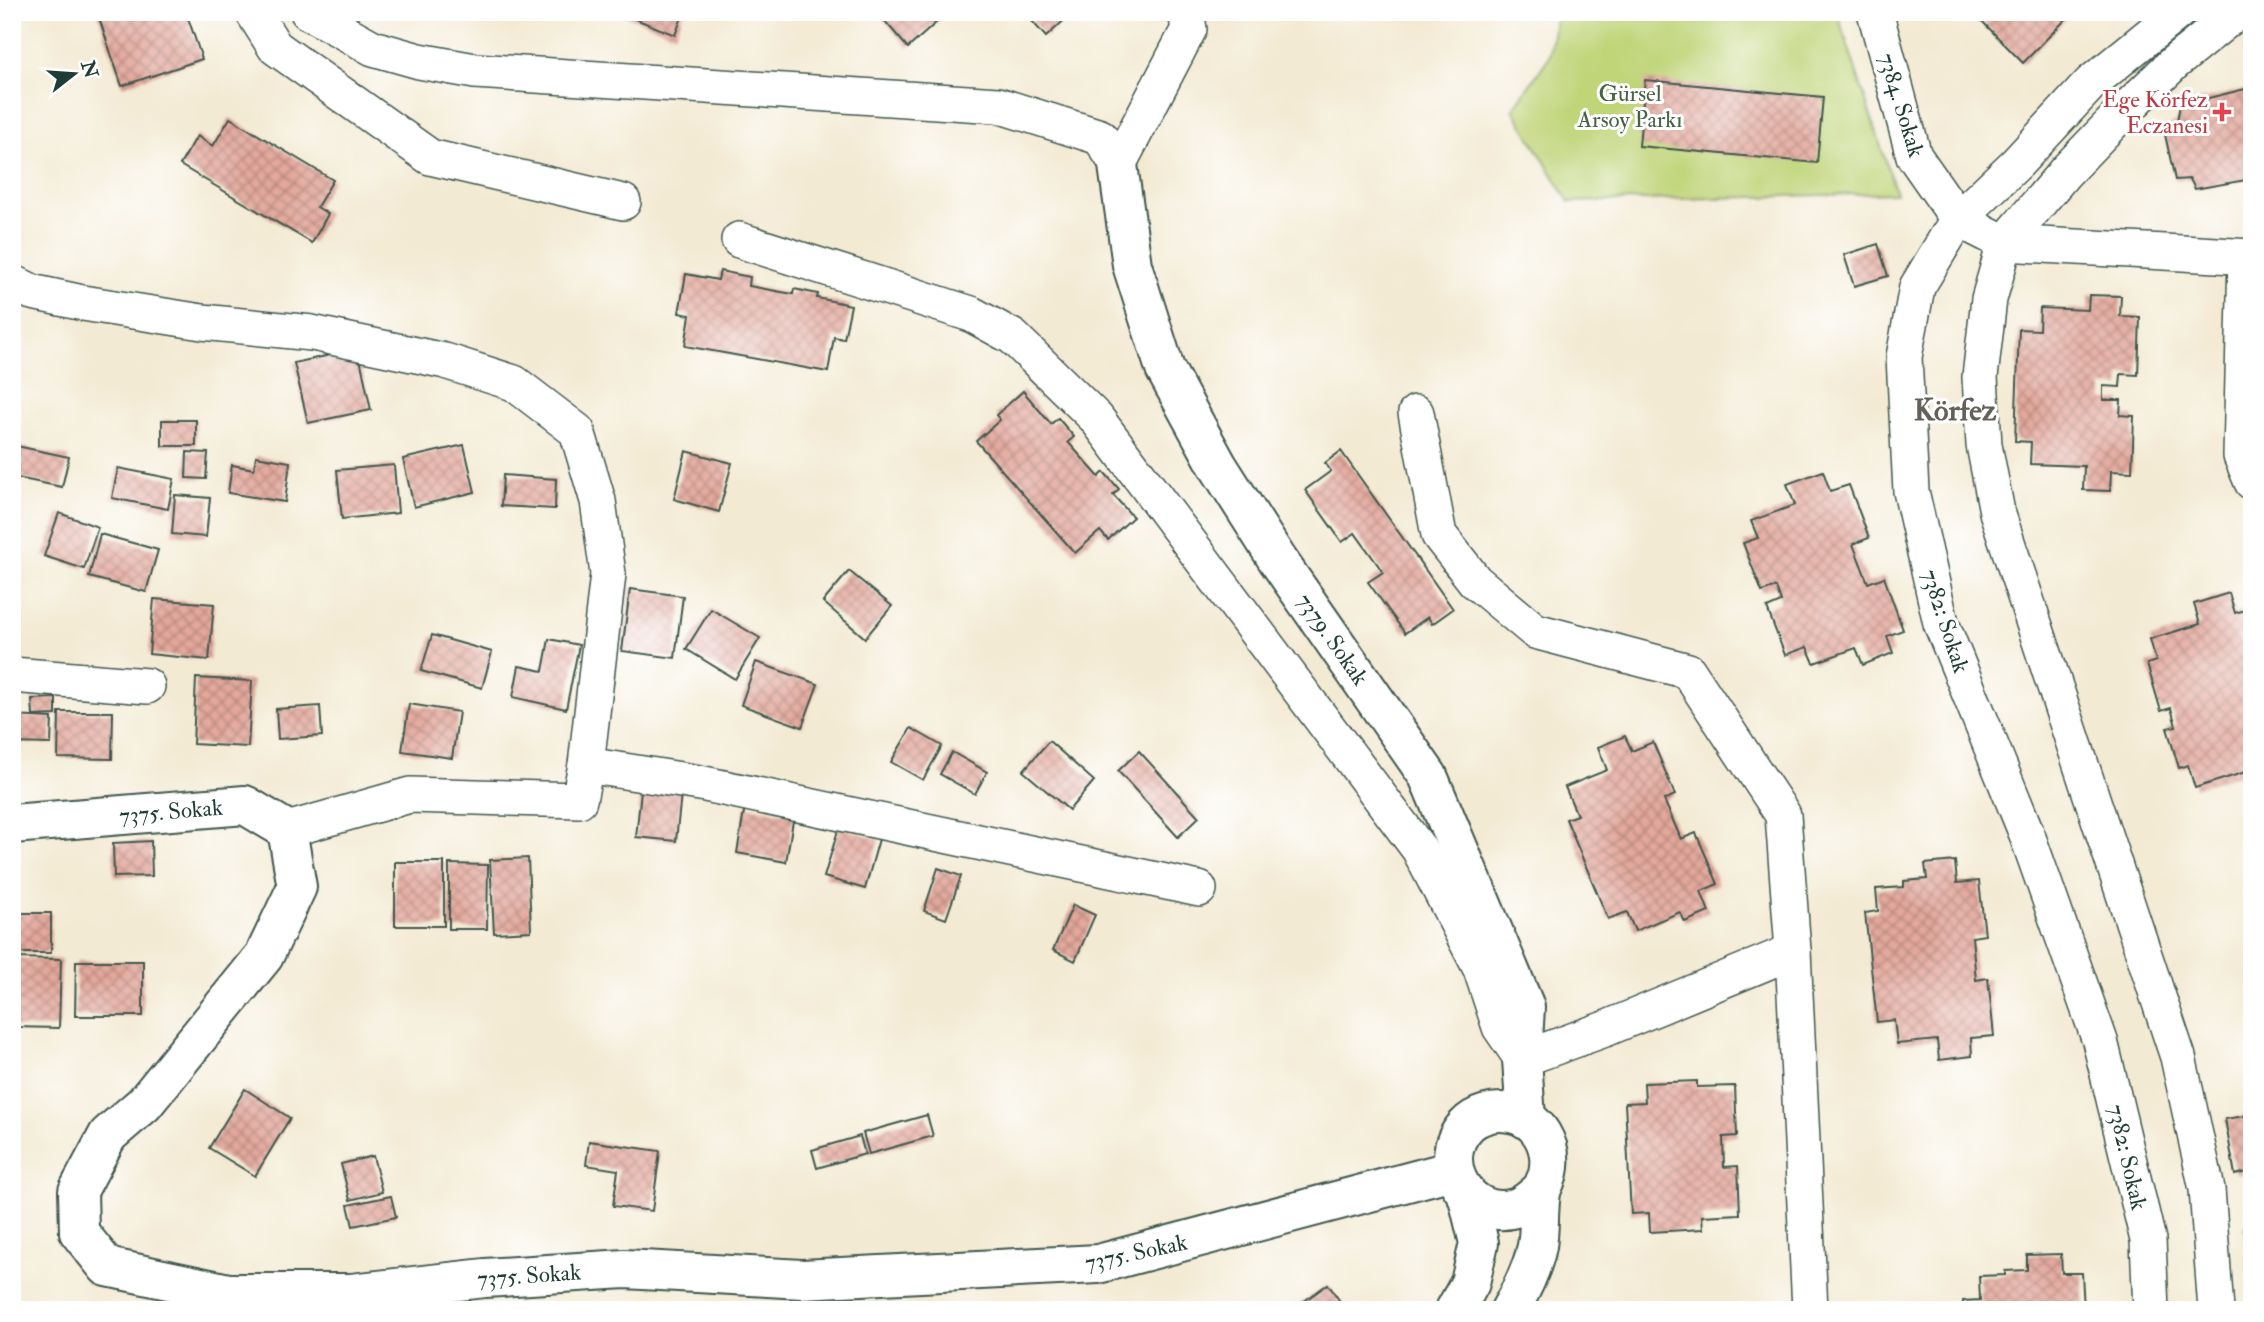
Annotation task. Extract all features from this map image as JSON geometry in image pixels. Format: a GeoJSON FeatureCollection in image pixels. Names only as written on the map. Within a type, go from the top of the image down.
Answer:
{"type":"FeatureCollection","features":[{"type":"Feature","properties":{"kind":"street"},"geometry":{"type":"LineString","coordinates":[[253,12],[275,47],[430,157],[623,202]]}},
{"type":"Feature","properties":{"kind":"street"},"geometry":{"type":"LineString","coordinates":[[308,12],[373,48],[419,61],[475,71],[998,105],[1100,137],[1118,165],[1189,29],[1186,12]]}},
{"type":"Feature","properties":{"kind":"street","name":"7384. Sokak"},"geometry":{"type":"LineString","coordinates":[[1875,12],[1914,156],[1958,219],[2005,243]]}},
{"type":"Feature","properties":{"kind":"street","name":"7382: Sokak"},"geometry":{"type":"LineString","coordinates":[[2151,1310],[2148,1240],[2100,1041],[2026,832],[1941,623],[1912,499],[1904,357],[1917,287],[1958,219],[2017,163],[2091,83],[2178,12]]}},
{"type":"Feature","properties":{"kind":"street"},"geometry":{"type":"LineString","coordinates":[[2216,1310],[2207,1189],[2178,1056],[1997,512],[1984,444],[1980,377],[1989,299],[2005,243],[2115,120],[2174,62],[2237,12]]}},
{"type":"Feature","properties":{"kind":"street","name":"7379. Sokak"},"geometry":{"type":"LineString","coordinates":[[1118,165],[1132,264],[1165,369],[1218,466],[1277,559],[1428,776],[1525,1007],[1522,1059],[1527,1119]]}},
{"type":"Feature","properties":{"kind":"street"},"geometry":{"type":"LineString","coordinates":[[739,240],[971,314],[1013,337],[1096,418],[1419,849],[1481,969],[1500,1027],[1522,1059],[1605,1029],[1793,951]]}},
{"type":"Feature","properties":{"kind":"street"},"geometry":{"type":"LineString","coordinates":[[2005,243],[2249,257],[2241,456],[2252,482]]}},
{"type":"Feature","properties":{"kind":"street"},"geometry":{"type":"LineString","coordinates":[[12,282],[32,292],[83,303],[202,322],[312,333],[445,361],[514,383],[577,431],[598,502],[608,574],[586,765],[579,800],[410,794],[287,830]]}},
{"type":"Feature","properties":{"kind":"street"},"geometry":{"type":"LineString","coordinates":[[1416,413],[1439,535],[1475,581],[1535,631],[1688,671],[1783,815],[1793,951],[1811,1310]]}},
{"type":"Feature","properties":{"kind":"street"},"geometry":{"type":"LineString","coordinates":[[12,675],[147,686]]}},
{"type":"Feature","properties":{"kind":"street"},"geometry":{"type":"LineString","coordinates":[[586,765],[714,786],[1199,889]]}},
{"type":"Feature","properties":{"kind":"street","name":"7375. Sokak"},"geometry":{"type":"LineString","coordinates":[[12,824],[244,805],[287,830],[297,887],[264,956],[144,1104],[108,1135],[78,1191],[79,1232],[107,1266],[229,1293],[351,1293],[485,1278],[625,1269],[802,1279],[1098,1264],[1460,1184]]}},
{"type":"Feature","properties":{"kind":"street"},"geometry":{"type":"LineString","coordinates":[[1455,1310],[1470,1283],[1479,1243],[1452,1154],[1457,1138],[1466,1125],[1480,1116],[1495,1112],[1511,1113],[1527,1119],[1538,1129],[1547,1143],[1549,1167],[1541,1190],[1537,1247],[1519,1295],[1510,1310]]}},
{"type":"Feature","properties":{"kind":"street"},"geometry":{"type":"LineString","coordinates":[[1460,1184],[1482,1206],[1498,1210],[1515,1208],[1529,1201],[1541,1190]]}},
{"type":"Feature","properties":{"kind":"green space","name":"Gürsel Arsoy Parkı"},"geometry":{"type":"Polygon","coordinates":[[[1557,12],[1837,12],[1896,193],[1569,202],[1513,109],[1549,57],[1557,12]]]}},
{"type":"Feature","properties":{"kind":"building"},"geometry":{"type":"Polygon","coordinates":[[[97,12],[186,12],[202,59],[122,86],[97,12]]]}},
{"type":"Feature","properties":{"kind":"building"},"geometry":{"type":"Polygon","coordinates":[[[618,12],[684,12],[675,35],[618,12]]]}},
{"type":"Feature","properties":{"kind":"building"},"geometry":{"type":"Polygon","coordinates":[[[877,12],[948,12],[908,48],[877,12]]]}},
{"type":"Feature","properties":{"kind":"building"},"geometry":{"type":"Polygon","coordinates":[[[1024,12],[1073,12],[1046,37],[1024,12]]]}},
{"type":"Feature","properties":{"kind":"building"},"geometry":{"type":"Polygon","coordinates":[[[1973,12],[2073,12],[2023,63],[1973,12]]]}},
{"type":"Feature","properties":{"kind":"building"},"geometry":{"type":"Polygon","coordinates":[[[1645,80],[1823,97],[1817,163],[1639,146],[1645,80]]]}},
{"type":"Feature","properties":{"kind":"building"},"geometry":{"type":"Polygon","coordinates":[[[2245,89],[2252,119],[2252,179],[2195,189],[2190,179],[2175,180],[2164,130],[2177,121],[2180,105],[2245,89]]]}},
{"type":"Feature","properties":{"kind":"building"},"geometry":{"type":"Polygon","coordinates":[[[230,118],[333,180],[317,207],[328,214],[312,243],[180,165],[197,136],[213,146],[230,118]]]}},
{"type":"Feature","properties":{"kind":"building"},"geometry":{"type":"Polygon","coordinates":[[[1878,244],[1888,276],[1854,286],[1844,255],[1878,244]]]}},
{"type":"Feature","properties":{"kind":"building"},"geometry":{"type":"Polygon","coordinates":[[[720,271],[750,277],[749,286],[793,294],[794,289],[818,294],[817,298],[851,305],[844,339],[834,337],[828,372],[685,346],[690,315],[679,313],[686,274],[718,280],[720,271]]]}},
{"type":"Feature","properties":{"kind":"building"},"geometry":{"type":"Polygon","coordinates":[[[2089,295],[2121,296],[2120,316],[2140,317],[2138,375],[2121,374],[2120,387],[2103,386],[2103,400],[2121,400],[2120,415],[2134,416],[2132,472],[2111,471],[2110,491],[2083,490],[2084,466],[2030,464],[2031,442],[2015,441],[2019,329],[2039,330],[2040,308],[2088,310],[2089,295]]]}},
{"type":"Feature","properties":{"kind":"building"},"geometry":{"type":"Polygon","coordinates":[[[358,349],[371,410],[308,423],[294,363],[358,349]]]}},
{"type":"Feature","properties":{"kind":"building"},"geometry":{"type":"Polygon","coordinates":[[[1023,391],[1051,424],[1058,418],[1074,437],[1068,442],[1099,477],[1104,472],[1119,489],[1113,495],[1133,517],[1108,540],[1100,531],[1075,553],[976,441],[1000,420],[996,415],[1023,391]]]}},
{"type":"Feature","properties":{"kind":"building"},"geometry":{"type":"Polygon","coordinates":[[[162,420],[196,420],[196,446],[162,446],[162,420]]]}},
{"type":"Feature","properties":{"kind":"building"},"geometry":{"type":"Polygon","coordinates":[[[12,445],[69,457],[62,487],[12,477],[12,445]]]}},
{"type":"Feature","properties":{"kind":"building"},"geometry":{"type":"Polygon","coordinates":[[[464,445],[475,492],[414,507],[403,459],[464,445]]]}},
{"type":"Feature","properties":{"kind":"building"},"geometry":{"type":"Polygon","coordinates":[[[686,451],[732,463],[719,512],[674,499],[686,451]]]}},
{"type":"Feature","properties":{"kind":"building"},"geometry":{"type":"Polygon","coordinates":[[[1341,451],[1453,609],[1432,624],[1428,617],[1405,633],[1368,582],[1383,572],[1355,533],[1342,542],[1305,490],[1331,471],[1325,463],[1341,451]]]}},
{"type":"Feature","properties":{"kind":"building"},"geometry":{"type":"Polygon","coordinates":[[[187,452],[208,453],[206,479],[186,478],[187,452]]]}},
{"type":"Feature","properties":{"kind":"building"},"geometry":{"type":"Polygon","coordinates":[[[256,456],[290,462],[285,502],[228,493],[232,465],[254,469],[256,456]]]}},
{"type":"Feature","properties":{"kind":"building"},"geometry":{"type":"Polygon","coordinates":[[[394,465],[398,513],[342,519],[337,470],[394,465]]]}},
{"type":"Feature","properties":{"kind":"building"},"geometry":{"type":"Polygon","coordinates":[[[118,468],[174,479],[168,509],[112,498],[118,468]]]}},
{"type":"Feature","properties":{"kind":"building"},"geometry":{"type":"Polygon","coordinates":[[[1823,471],[1830,491],[1849,485],[1869,538],[1853,544],[1868,583],[1884,577],[1903,630],[1887,636],[1893,653],[1863,665],[1856,648],[1814,663],[1807,647],[1785,655],[1767,608],[1781,602],[1776,587],[1762,592],[1743,543],[1758,538],[1751,521],[1795,505],[1787,484],[1823,471]]]}},
{"type":"Feature","properties":{"kind":"building"},"geometry":{"type":"Polygon","coordinates":[[[503,475],[556,479],[555,509],[501,506],[503,475]]]}},
{"type":"Feature","properties":{"kind":"building"},"geometry":{"type":"Polygon","coordinates":[[[175,495],[210,498],[206,537],[172,534],[175,495]]]}},
{"type":"Feature","properties":{"kind":"building"},"geometry":{"type":"Polygon","coordinates":[[[59,513],[98,527],[84,569],[44,556],[59,513]]]}},
{"type":"Feature","properties":{"kind":"building"},"geometry":{"type":"Polygon","coordinates":[[[100,534],[158,550],[146,592],[89,577],[100,534]]]}},
{"type":"Feature","properties":{"kind":"building"},"geometry":{"type":"Polygon","coordinates":[[[849,571],[892,606],[865,638],[823,602],[849,571]]]}},
{"type":"Feature","properties":{"kind":"building"},"geometry":{"type":"Polygon","coordinates":[[[630,589],[683,596],[675,658],[622,651],[630,589]]]}},
{"type":"Feature","properties":{"kind":"building"},"geometry":{"type":"Polygon","coordinates":[[[2229,593],[2235,613],[2252,608],[2252,770],[2195,788],[2188,765],[2179,768],[2167,728],[2176,726],[2171,708],[2161,711],[2147,664],[2156,661],[2150,639],[2200,624],[2194,604],[2229,593]]]}},
{"type":"Feature","properties":{"kind":"building"},"geometry":{"type":"Polygon","coordinates":[[[154,599],[214,604],[209,660],[149,654],[154,599]]]}},
{"type":"Feature","properties":{"kind":"building"},"geometry":{"type":"Polygon","coordinates":[[[711,609],[760,638],[735,679],[686,649],[711,609]]]}},
{"type":"Feature","properties":{"kind":"building"},"geometry":{"type":"Polygon","coordinates":[[[432,635],[492,652],[482,688],[421,671],[432,635]]]}},
{"type":"Feature","properties":{"kind":"building"},"geometry":{"type":"Polygon","coordinates":[[[549,639],[579,645],[566,709],[513,697],[519,666],[543,671],[549,639]]]}},
{"type":"Feature","properties":{"kind":"building"},"geometry":{"type":"Polygon","coordinates":[[[756,662],[818,684],[802,727],[741,705],[756,662]]]}},
{"type":"Feature","properties":{"kind":"building"},"geometry":{"type":"Polygon","coordinates":[[[196,678],[252,681],[248,747],[193,744],[196,678]]]}},
{"type":"Feature","properties":{"kind":"building"},"geometry":{"type":"Polygon","coordinates":[[[56,698],[56,715],[33,716],[32,699],[56,698]]]}},
{"type":"Feature","properties":{"kind":"building"},"geometry":{"type":"Polygon","coordinates":[[[409,704],[459,712],[452,758],[402,751],[409,704]]]}},
{"type":"Feature","properties":{"kind":"building"},"geometry":{"type":"Polygon","coordinates":[[[320,706],[322,736],[278,739],[276,709],[320,706]]]}},
{"type":"Feature","properties":{"kind":"building"},"geometry":{"type":"Polygon","coordinates":[[[59,712],[113,712],[112,759],[58,758],[59,712]]]}},
{"type":"Feature","properties":{"kind":"building"},"geometry":{"type":"Polygon","coordinates":[[[13,716],[52,718],[51,744],[12,743],[13,716]]]}},
{"type":"Feature","properties":{"kind":"building"},"geometry":{"type":"Polygon","coordinates":[[[911,728],[942,746],[923,780],[891,762],[911,728]]]}},
{"type":"Feature","properties":{"kind":"building"},"geometry":{"type":"Polygon","coordinates":[[[1625,736],[1632,751],[1653,742],[1675,795],[1664,800],[1681,839],[1696,833],[1718,884],[1701,891],[1709,912],[1685,922],[1680,912],[1635,931],[1627,912],[1608,919],[1566,819],[1577,815],[1565,787],[1607,770],[1598,747],[1625,736]]]}},
{"type":"Feature","properties":{"kind":"building"},"geometry":{"type":"Polygon","coordinates":[[[1049,741],[1094,781],[1069,810],[1023,771],[1049,741]]]}},
{"type":"Feature","properties":{"kind":"building"},"geometry":{"type":"Polygon","coordinates":[[[1139,751],[1199,817],[1178,837],[1118,771],[1139,751]]]}},
{"type":"Feature","properties":{"kind":"building"},"geometry":{"type":"Polygon","coordinates":[[[952,752],[987,772],[975,794],[940,774],[952,752]]]}},
{"type":"Feature","properties":{"kind":"building"},"geometry":{"type":"Polygon","coordinates":[[[642,781],[682,785],[676,841],[636,837],[642,781]]]}},
{"type":"Feature","properties":{"kind":"building"},"geometry":{"type":"Polygon","coordinates":[[[745,806],[794,815],[786,862],[737,853],[745,806]]]}},
{"type":"Feature","properties":{"kind":"building"},"geometry":{"type":"Polygon","coordinates":[[[839,827],[879,839],[865,889],[824,877],[839,827]]]}},
{"type":"Feature","properties":{"kind":"building"},"geometry":{"type":"Polygon","coordinates":[[[151,841],[152,876],[114,877],[113,843],[151,841]]]}},
{"type":"Feature","properties":{"kind":"building"},"geometry":{"type":"Polygon","coordinates":[[[528,858],[531,931],[494,933],[490,860],[528,858]]]}},
{"type":"Feature","properties":{"kind":"building"},"geometry":{"type":"Polygon","coordinates":[[[1955,861],[1957,883],[1979,881],[1985,935],[1972,937],[1976,980],[1988,978],[1994,1036],[1971,1038],[1972,1056],[1939,1060],[1937,1040],[1897,1044],[1894,1020],[1877,1022],[1865,913],[1878,911],[1876,889],[1904,887],[1904,881],[1927,879],[1925,864],[1955,861]]]}},
{"type":"Feature","properties":{"kind":"building"},"geometry":{"type":"Polygon","coordinates":[[[395,862],[444,862],[444,926],[395,926],[395,862]]]}},
{"type":"Feature","properties":{"kind":"building"},"geometry":{"type":"Polygon","coordinates":[[[449,864],[488,865],[487,929],[449,929],[449,864]]]}},
{"type":"Feature","properties":{"kind":"building"},"geometry":{"type":"Polygon","coordinates":[[[938,868],[961,876],[946,919],[924,911],[938,868]]]}},
{"type":"Feature","properties":{"kind":"building"},"geometry":{"type":"Polygon","coordinates":[[[1073,905],[1095,915],[1075,961],[1053,950],[1073,905]]]}},
{"type":"Feature","properties":{"kind":"building"},"geometry":{"type":"Polygon","coordinates":[[[18,913],[51,913],[51,953],[17,953],[18,913]]]}},
{"type":"Feature","properties":{"kind":"building"},"geometry":{"type":"Polygon","coordinates":[[[12,958],[61,959],[59,1028],[12,1027],[12,958]]]}},
{"type":"Feature","properties":{"kind":"building"},"geometry":{"type":"Polygon","coordinates":[[[76,961],[143,961],[143,1016],[75,1016],[76,961]]]}},
{"type":"Feature","properties":{"kind":"building"},"geometry":{"type":"Polygon","coordinates":[[[1697,1081],[1697,1087],[1735,1086],[1737,1136],[1723,1137],[1724,1167],[1738,1166],[1740,1214],[1702,1216],[1703,1229],[1650,1232],[1649,1213],[1631,1214],[1625,1103],[1645,1102],[1644,1083],[1697,1081]]]}},
{"type":"Feature","properties":{"kind":"building"},"geometry":{"type":"Polygon","coordinates":[[[245,1089],[290,1118],[255,1176],[209,1148],[245,1089]]]}},
{"type":"Feature","properties":{"kind":"building"},"geometry":{"type":"Polygon","coordinates":[[[927,1115],[933,1136],[869,1154],[863,1133],[927,1115]]]}},
{"type":"Feature","properties":{"kind":"building"},"geometry":{"type":"Polygon","coordinates":[[[2252,1115],[2250,1190],[2247,1172],[2235,1175],[2225,1119],[2252,1115]]]}},
{"type":"Feature","properties":{"kind":"building"},"geometry":{"type":"Polygon","coordinates":[[[860,1136],[865,1154],[817,1168],[812,1150],[860,1136]]]}},
{"type":"Feature","properties":{"kind":"building"},"geometry":{"type":"Polygon","coordinates":[[[589,1141],[660,1151],[652,1211],[613,1206],[618,1170],[586,1165],[589,1141]]]}},
{"type":"Feature","properties":{"kind":"building"},"geometry":{"type":"Polygon","coordinates":[[[373,1156],[382,1192],[350,1200],[341,1164],[373,1156]]]}},
{"type":"Feature","properties":{"kind":"building"},"geometry":{"type":"Polygon","coordinates":[[[391,1196],[396,1217],[353,1226],[348,1205],[391,1196]]]}},
{"type":"Feature","properties":{"kind":"building"},"geometry":{"type":"Polygon","coordinates":[[[2252,1225],[2252,1264],[2250,1264],[2244,1227],[2252,1225]]]}},
{"type":"Feature","properties":{"kind":"building"},"geometry":{"type":"Polygon","coordinates":[[[2061,1254],[2062,1273],[2082,1273],[2084,1310],[1963,1310],[1963,1301],[1980,1300],[1979,1276],[2005,1275],[2005,1271],[2027,1270],[2027,1255],[2061,1254]]]}},
{"type":"Feature","properties":{"kind":"building"},"geometry":{"type":"Polygon","coordinates":[[[1328,1284],[1346,1310],[1292,1310],[1328,1284]]]}},
{"type":"Feature","properties":{"kind":"place","name":"Ege Körfez Eczanesi"},"geometry":{"type":"Point","coordinates":[2222,112]}},
{"type":"Feature","properties":{"kind":"district","name":"Körfez"},"geometry":{"type":"Point","coordinates":[1955,410]}}]}
